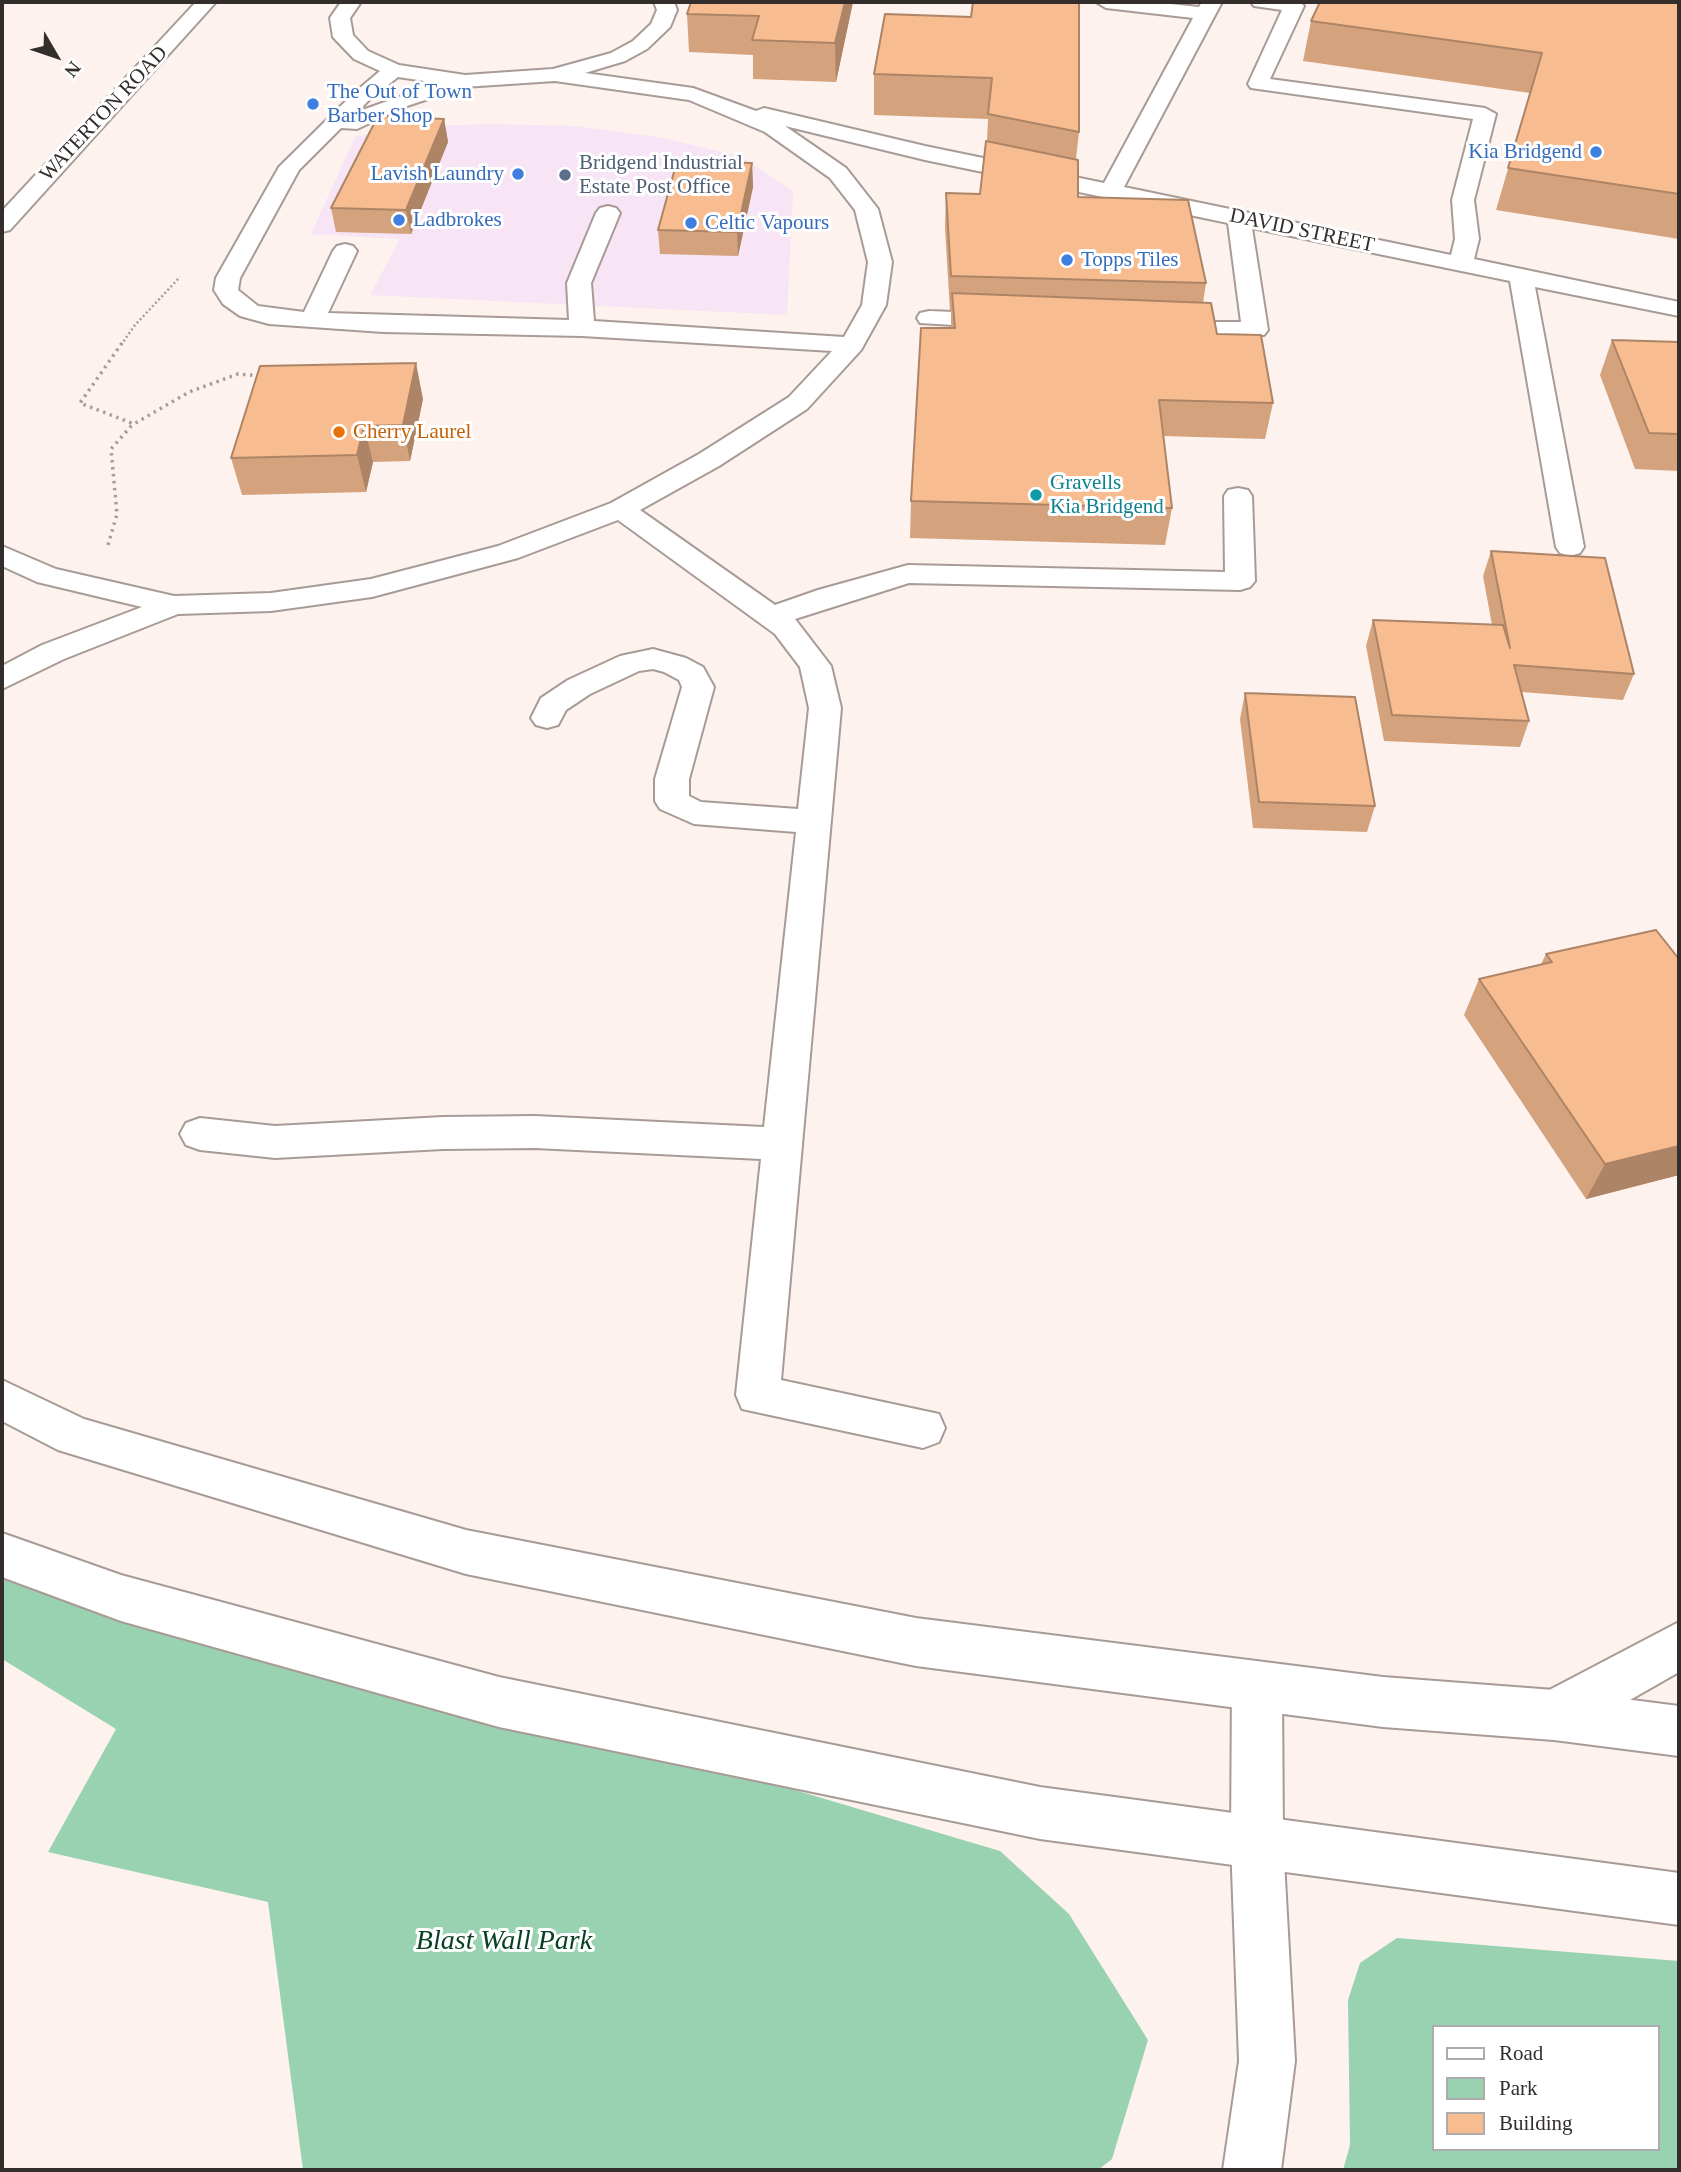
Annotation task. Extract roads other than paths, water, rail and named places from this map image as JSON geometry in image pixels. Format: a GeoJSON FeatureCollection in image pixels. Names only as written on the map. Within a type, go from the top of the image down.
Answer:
{"type":"FeatureCollection","features":[{"type":"Feature","properties":{"kind":"street","name":"WATERTON ROAD"},"geometry":{"type":"LineString","coordinates":[[2,225],[206,2]]}},
{"type":"Feature","properties":{"kind":"street"},"geometry":{"type":"LineString","coordinates":[[351,2],[340,18],[343,37],[361,55],[394,70],[466,80],[510,80],[555,75],[618,57],[651,59],[693,94]]}},
{"type":"Feature","properties":{"kind":"street"},"geometry":{"type":"LineString","coordinates":[[651,59],[667,10],[664,2]]}},
{"type":"Feature","properties":{"kind":"street"},"geometry":{"type":"LineString","coordinates":[[1106,2],[1209,8],[1112,189]]}},
{"type":"Feature","properties":{"kind":"street"},"geometry":{"type":"LineString","coordinates":[[1261,2],[1294,6],[1258,84],[1485,114],[1463,200],[1467,239],[1461,264]]}},
{"type":"Feature","properties":{"kind":"street"},"geometry":{"type":"LineString","coordinates":[[394,70],[290,167],[228,278],[226,290],[232,299],[249,311],[269,317],[312,320],[582,328],[852,345]]}},
{"type":"Feature","properties":{"kind":"street"},"geometry":{"type":"LineString","coordinates":[[2,555],[47,576],[174,605],[271,602],[372,588],[509,552],[621,509],[709,460],[798,403],[852,345],[874,305],[880,262],[866,209],[838,173],[773,127],[733,108],[693,94],[555,75]]}},
{"type":"Feature","properties":{"kind":"street"},"geometry":{"type":"LineString","coordinates":[[321,136],[397,103],[466,80]]}},
{"type":"Feature","properties":{"kind":"street","name":"DAVID STREET"},"geometry":{"type":"LineString","coordinates":[[733,108],[801,120],[925,153],[1112,189],[1679,309]]}},
{"type":"Feature","properties":{"kind":"street"},"geometry":{"type":"LineString","coordinates":[[838,173],[925,153]]}},
{"type":"Feature","properties":{"kind":"street"},"geometry":{"type":"LineString","coordinates":[[582,328],[579,283],[608,213]]}},
{"type":"Feature","properties":{"kind":"street"},"geometry":{"type":"LineString","coordinates":[[1146,326],[1255,330],[1239,218]]}},
{"type":"Feature","properties":{"kind":"street"},"geometry":{"type":"LineString","coordinates":[[312,320],[345,251]]}},
{"type":"Feature","properties":{"kind":"street"},"geometry":{"type":"LineString","coordinates":[[1521,276],[1570,547]]}},
{"type":"Feature","properties":{"kind":"street"},"geometry":{"type":"LineString","coordinates":[[929,318],[1024,321]]}},
{"type":"Feature","properties":{"kind":"street"},"geometry":{"type":"LineString","coordinates":[[772,617],[829,596],[908,574],[1240,581],[1238,496]]}},
{"type":"Feature","properties":{"kind":"street"},"geometry":{"type":"LineString","coordinates":[[621,509],[786,627],[815,666],[825,708],[758,1395],[923,1428]]}},
{"type":"Feature","properties":{"kind":"street"},"geometry":{"type":"LineString","coordinates":[[2,679],[54,652],[174,605]]}},
{"type":"Feature","properties":{"kind":"street"},"geometry":{"type":"LineString","coordinates":[[547,718],[552,705],[579,687],[631,663],[653,659],[675,665],[692,674],[698,687],[672,779],[672,801],[694,813],[813,822]]}},
{"type":"Feature","properties":{"kind":"street"},"geometry":{"type":"LineString","coordinates":[[200,1134],[275,1142],[443,1133],[535,1132],[782,1144]]}},
{"type":"Feature","properties":{"kind":"street"},"geometry":{"type":"LineString","coordinates":[[2,1399],[74,1436],[466,1552],[916,1642],[1383,1702],[1554,1715],[1679,1731]]}},
{"type":"Feature","properties":{"kind":"street"},"geometry":{"type":"LineString","coordinates":[[2,1555],[121,1598],[499,1702],[1040,1813],[1679,1899]]}},
{"type":"Feature","properties":{"kind":"street"},"geometry":{"type":"LineString","coordinates":[[1554,1715],[1679,1646]]}},
{"type":"Feature","properties":{"kind":"street"},"geometry":{"type":"LineString","coordinates":[[1252,2170],[1267,2061],[1257,1842],[1256,1685]]}},
{"type":"Feature","properties":{"kind":"place","name":"The Out of Town Barber Shop"},"geometry":{"type":"Point","coordinates":[313,104]}},
{"type":"Feature","properties":{"kind":"place","name":"Kia Bridgend"},"geometry":{"type":"Point","coordinates":[1596,152]}},
{"type":"Feature","properties":{"kind":"place","name":"Lavish Laundry"},"geometry":{"type":"Point","coordinates":[518,174]}},
{"type":"Feature","properties":{"kind":"place","name":"Bridgend Industrial Estate Post Office"},"geometry":{"type":"Point","coordinates":[565,175]}},
{"type":"Feature","properties":{"kind":"place","name":"Ladbrokes"},"geometry":{"type":"Point","coordinates":[399,220]}},
{"type":"Feature","properties":{"kind":"place","name":"Celtic Vapours"},"geometry":{"type":"Point","coordinates":[691,223]}},
{"type":"Feature","properties":{"kind":"place","name":"Topps Tiles"},"geometry":{"type":"Point","coordinates":[1067,260]}},
{"type":"Feature","properties":{"kind":"place","name":"Cherry Laurel"},"geometry":{"type":"Point","coordinates":[339,432]}},
{"type":"Feature","properties":{"kind":"place","name":"Gravells Kia Bridgend"},"geometry":{"type":"Point","coordinates":[1036,495]}},
{"type":"Feature","properties":{"kind":"park label","name":"Blast Wall Park"},"geometry":{"type":"Point","coordinates":[504,1942]}}]}
